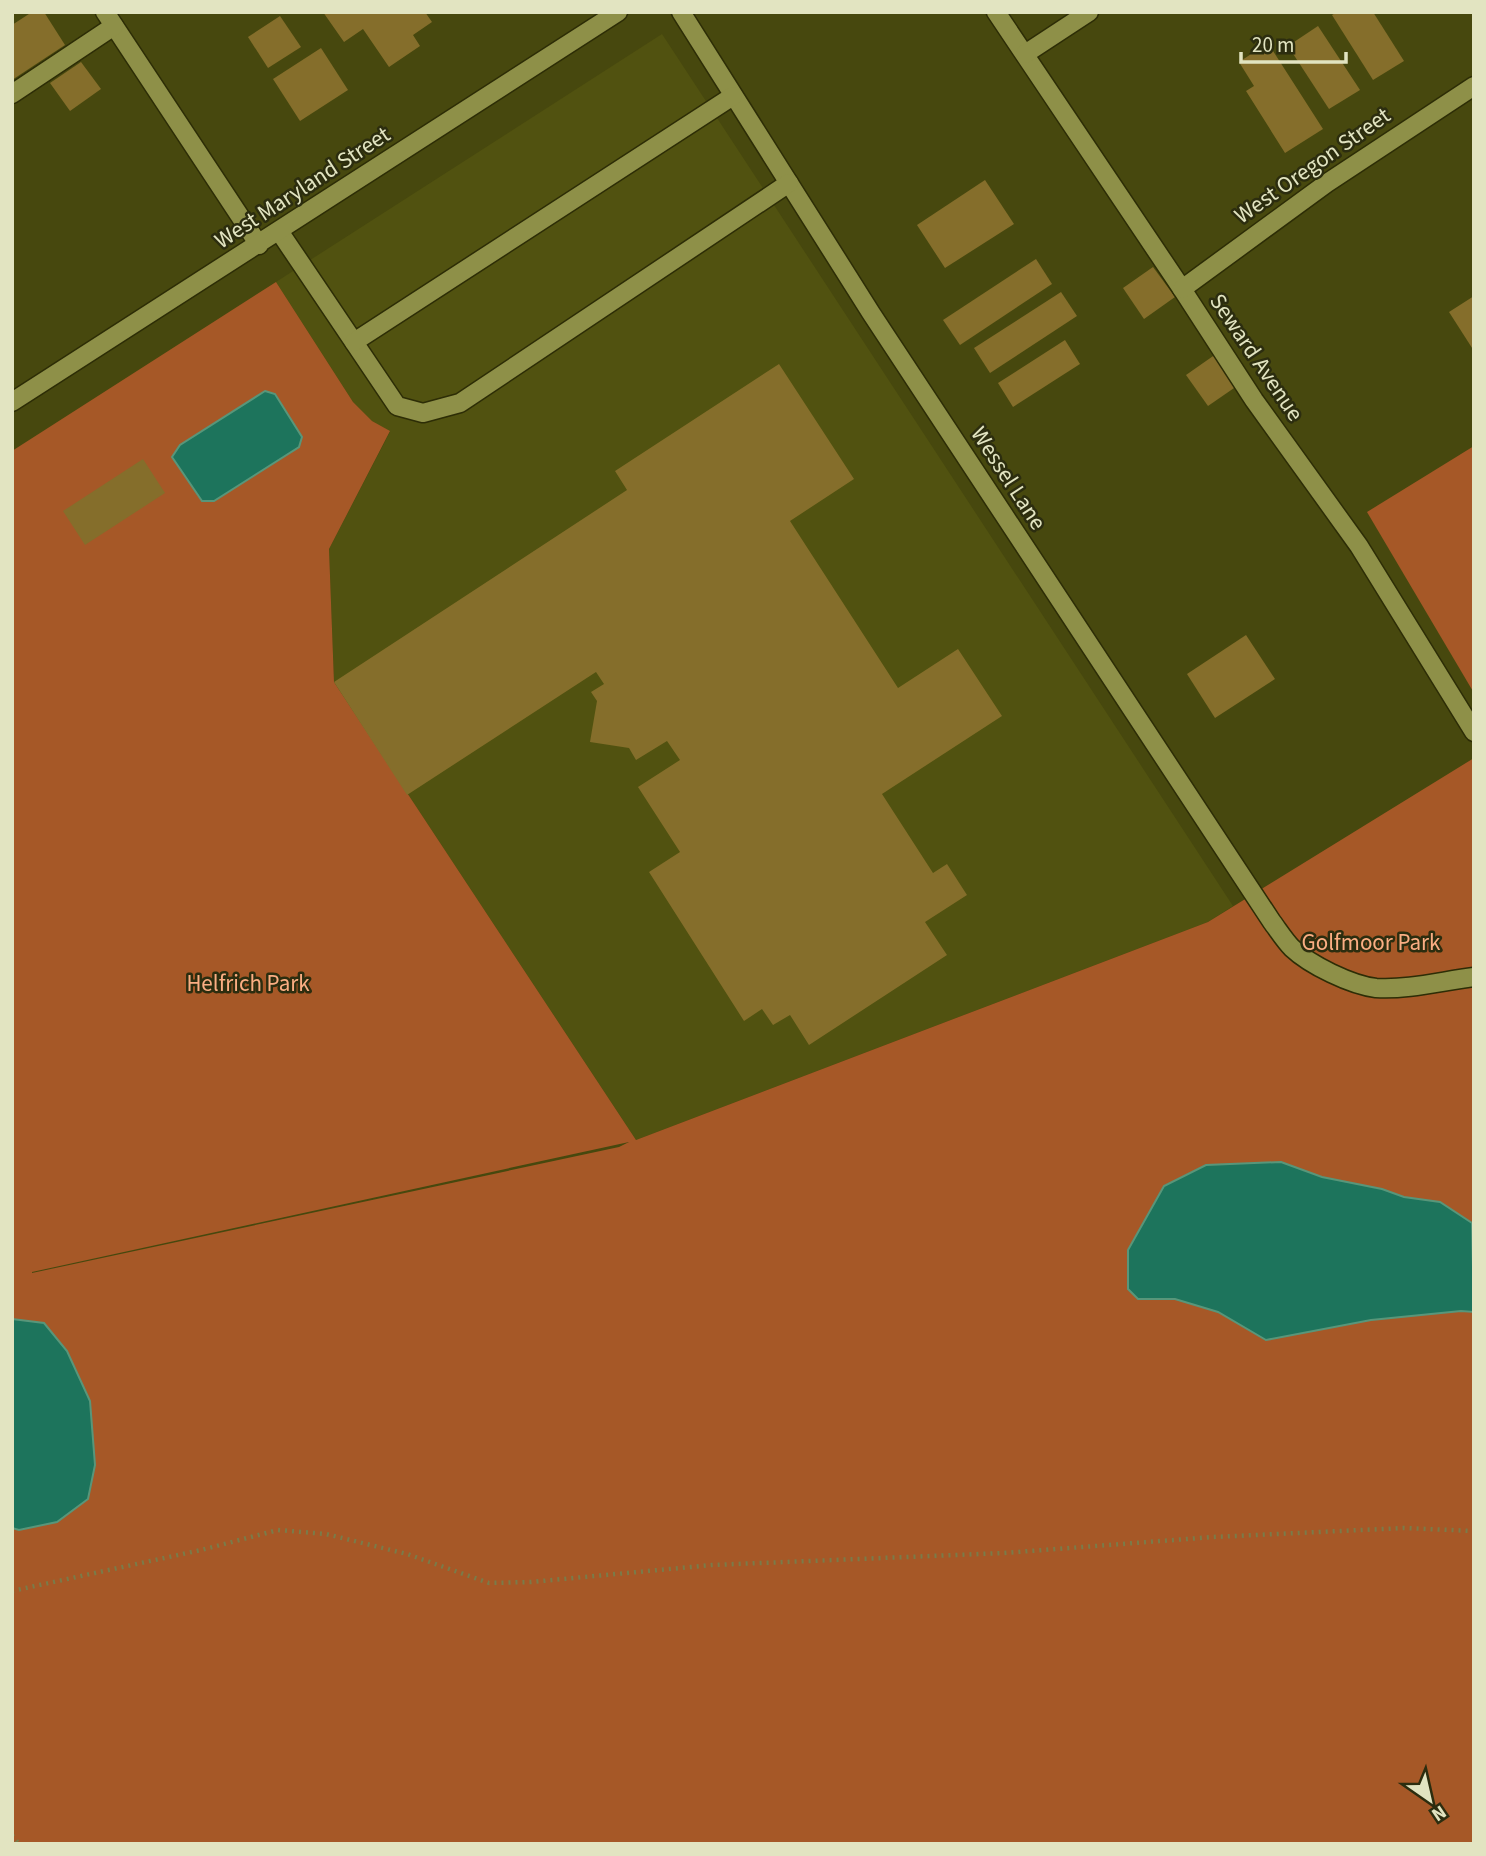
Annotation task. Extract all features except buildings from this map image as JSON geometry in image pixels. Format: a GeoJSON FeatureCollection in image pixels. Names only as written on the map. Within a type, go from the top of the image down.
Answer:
{"type":"FeatureCollection","features":[{"type":"Feature","properties":{"kind":"street","name":"West Maryland Street"},"geometry":{"type":"LineString","coordinates":[[12,402],[618,12]]}},
{"type":"Feature","properties":{"kind":"street","name":"Wessel Lane"},"geometry":{"type":"LineString","coordinates":[[681,12],[871,313],[1272,922],[1292,948],[1349,982],[1374,988],[1396,988],[1474,977]]}},
{"type":"Feature","properties":{"kind":"street","name":"Seward Avenue"},"geometry":{"type":"LineString","coordinates":[[996,12],[1254,400],[1359,545],[1474,732]]}},
{"type":"Feature","properties":{"kind":"street"},"geometry":{"type":"LineString","coordinates":[[1025,54],[1089,12]]}},
{"type":"Feature","properties":{"kind":"street"},"geometry":{"type":"LineString","coordinates":[[12,94],[110,19],[259,245]]}},
{"type":"Feature","properties":{"kind":"street","name":"West Oregon Street"},"geometry":{"type":"LineString","coordinates":[[1182,289],[1327,183],[1474,86]]}},
{"type":"Feature","properties":{"kind":"street"},"geometry":{"type":"LineString","coordinates":[[354,342],[733,96]]}},
{"type":"Feature","properties":{"kind":"street"},"geometry":{"type":"LineString","coordinates":[[279,231],[397,406],[423,412],[460,402],[789,183]]}},
{"type":"Feature","properties":{"kind":"path"},"geometry":{"type":"LineString","coordinates":[[12,1591],[201,1550],[278,1530],[326,1534],[407,1554],[489,1583],[531,1582],[712,1565],[1004,1553],[1213,1536],[1404,1528],[1474,1531]]}},
{"type":"Feature","properties":{"kind":"path"},"geometry":{"type":"LineString","coordinates":[[12,1835],[19,1844]]}},
{"type":"Feature","properties":{"kind":"shaded area"},"geometry":{"type":"Polygon","coordinates":[[[662,34],[1233,906],[1208,922],[636,1140],[334,682],[329,549],[390,432],[372,421],[353,402],[276,282],[662,34]]]}},
{"type":"Feature","properties":{"kind":"shaded area"},"geometry":{"type":"Polygon","coordinates":[[[265,391],[275,394],[302,437],[299,447],[214,501],[202,501],[172,457],[180,445],[265,391]]]}},
{"type":"Feature","properties":{"kind":"shaded area"},"geometry":{"type":"Polygon","coordinates":[[[1281,1162],[1322,1177],[1382,1189],[1404,1197],[1440,1202],[1472,1223],[1474,1312],[1371,1320],[1266,1340],[1218,1312],[1175,1299],[1138,1299],[1128,1289],[1128,1250],[1164,1186],[1206,1165],[1281,1162]]]}},
{"type":"Feature","properties":{"kind":"shaded area"},"geometry":{"type":"Polygon","coordinates":[[[12,1319],[44,1323],[67,1351],[90,1401],[95,1465],[88,1499],[57,1522],[19,1530],[12,1528],[12,1319]]]}},
{"type":"Feature","properties":{"kind":"green space"},"geometry":{"type":"Polygon","coordinates":[[[276,282],[353,402],[372,421],[390,431],[329,549],[334,682],[636,1140],[1208,922],[1474,758],[1474,1844],[12,1844],[12,451],[276,282]],[[629,1142],[32,1273],[619,1147],[629,1142]]]}},
{"type":"Feature","properties":{"kind":"green space"},"geometry":{"type":"Polygon","coordinates":[[[1474,446],[1474,693],[1367,512],[1474,446]]]}},
{"type":"Feature","properties":{"kind":"park label","name":"Golfmoor Park"},"geometry":{"type":"Point","coordinates":[1371,942]}},
{"type":"Feature","properties":{"kind":"park label","name":"Helfrich Park"},"geometry":{"type":"Point","coordinates":[248,983]}}]}
